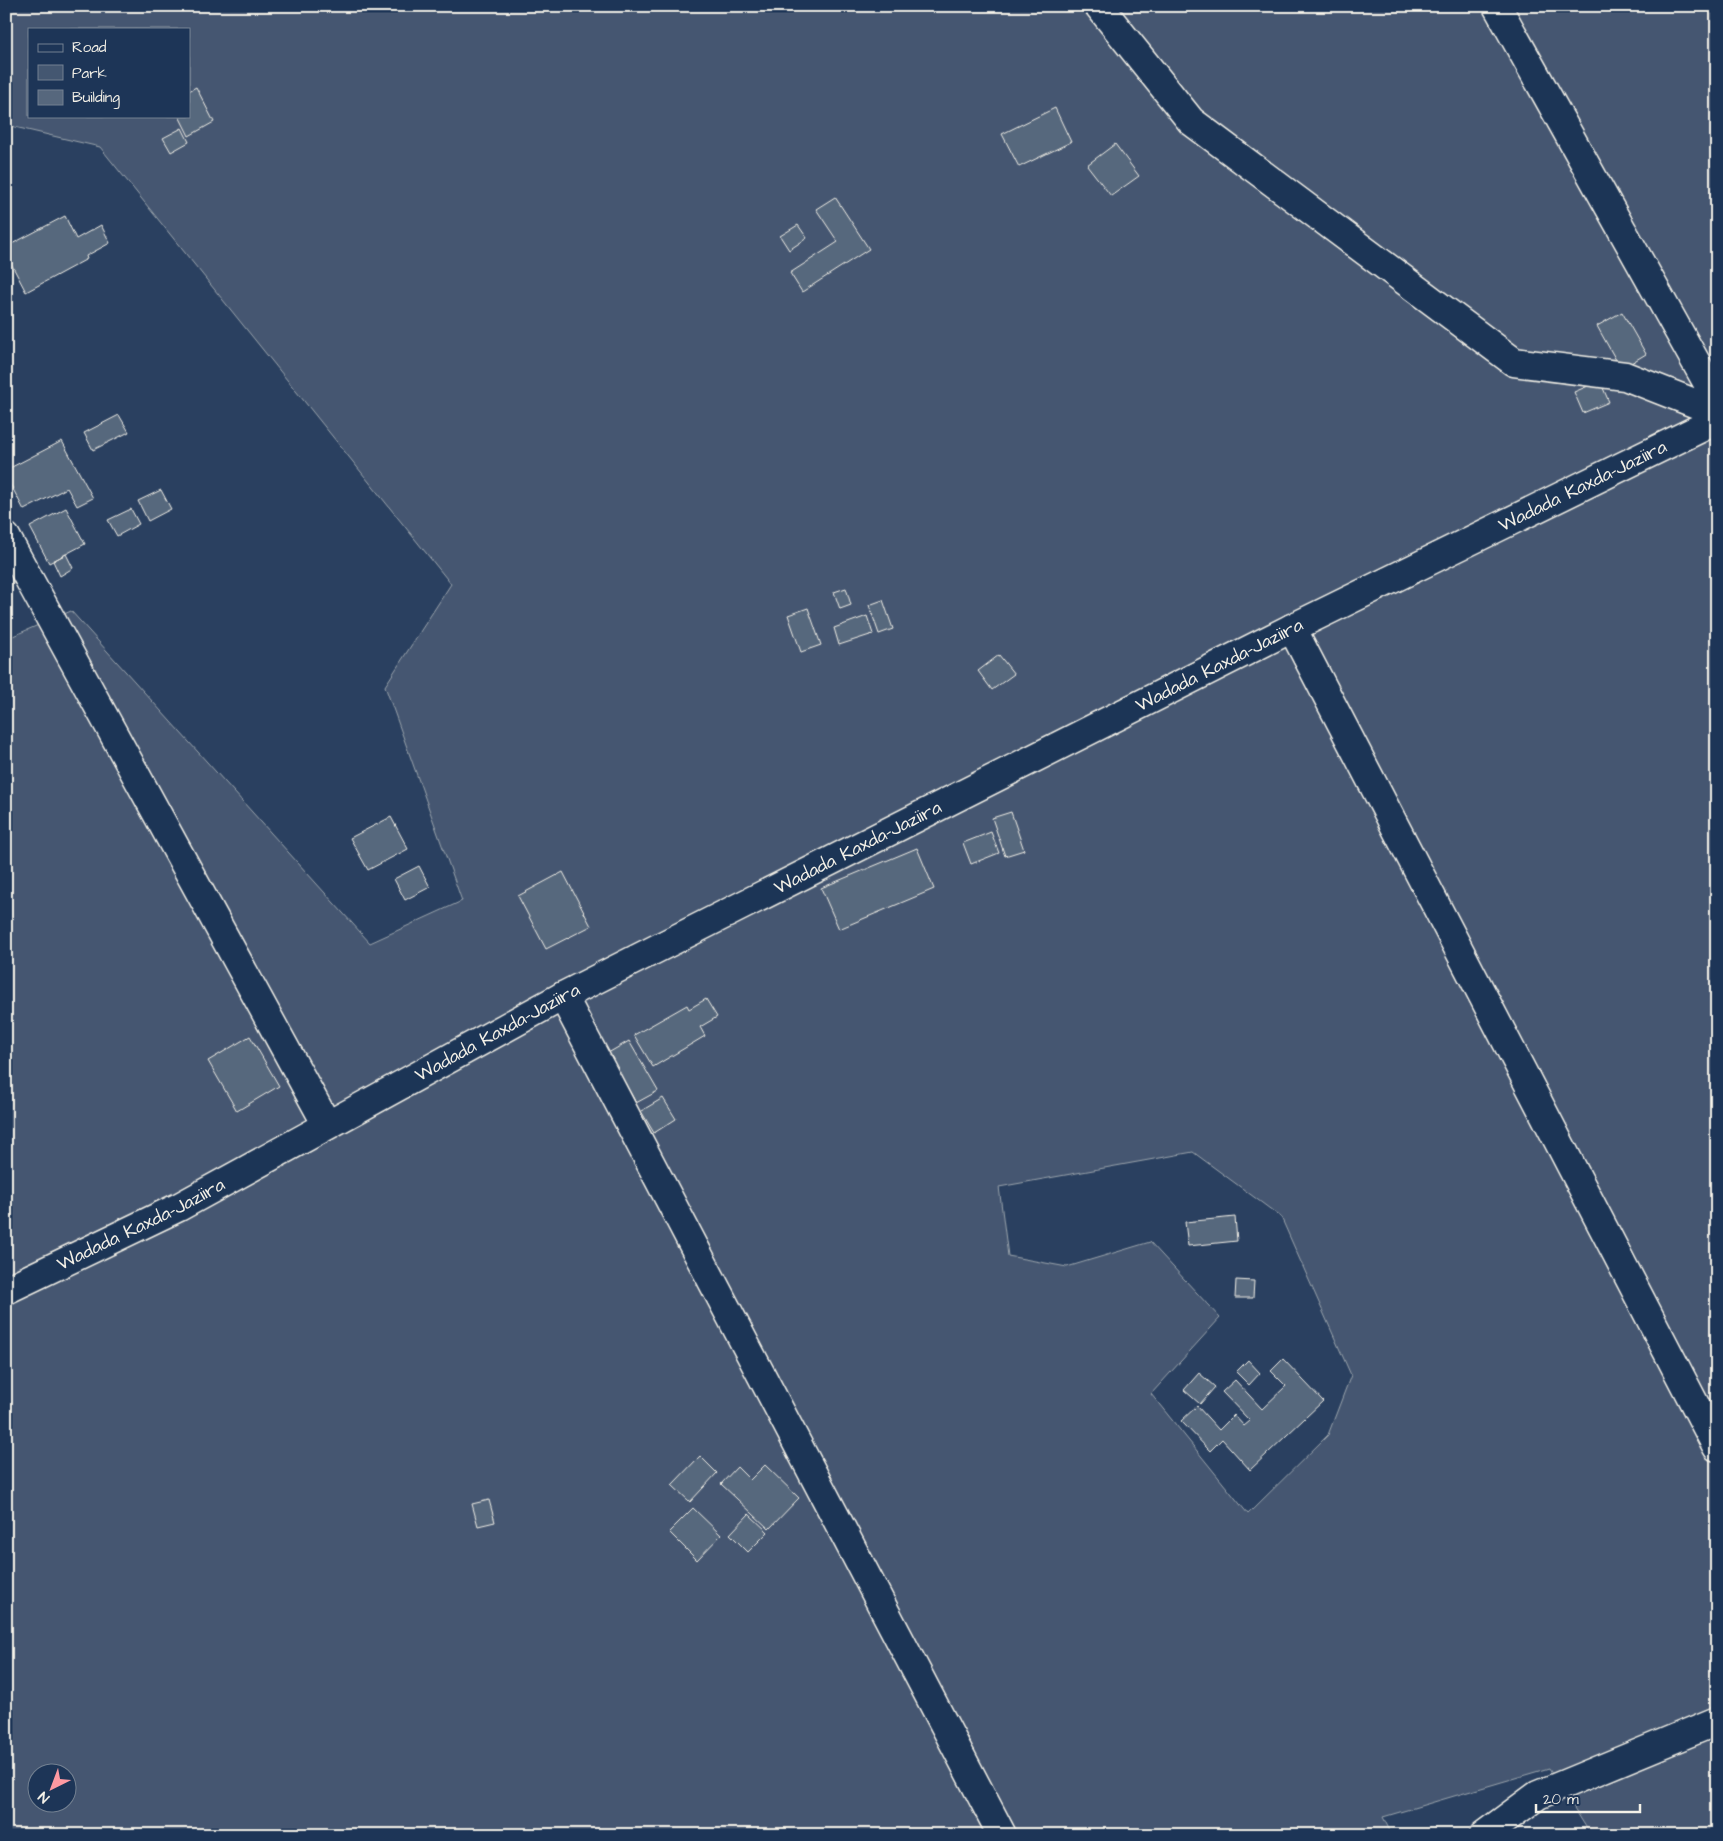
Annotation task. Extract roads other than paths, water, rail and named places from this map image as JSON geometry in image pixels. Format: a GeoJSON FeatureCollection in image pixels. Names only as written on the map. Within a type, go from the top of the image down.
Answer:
{"type":"FeatureCollection","features":[{"type":"Feature","properties":{"kind":"street"},"geometry":{"type":"LineString","coordinates":[[1099,6],[1191,120],[1514,362],[1625,376],[1717,412]]}},
{"type":"Feature","properties":{"kind":"street"},"geometry":{"type":"LineString","coordinates":[[1497,6],[1717,400]]}},
{"type":"Feature","properties":{"kind":"street","name":"Wadada Kaxda-Jaziira"},"geometry":{"type":"LineString","coordinates":[[6,1290],[178,1207],[563,996],[1292,628],[1717,420]]}},
{"type":"Feature","properties":{"kind":"street"},"geometry":{"type":"LineString","coordinates":[[6,537],[328,1125]]}},
{"type":"Feature","properties":{"kind":"street"},"geometry":{"type":"LineString","coordinates":[[1292,628],[1717,1448]]}},
{"type":"Feature","properties":{"kind":"street"},"geometry":{"type":"LineString","coordinates":[[563,996],[1002,1835]]}},
{"type":"Feature","properties":{"kind":"street"},"geometry":{"type":"LineString","coordinates":[[1484,1835],[1538,1794],[1717,1721]]}}]}
